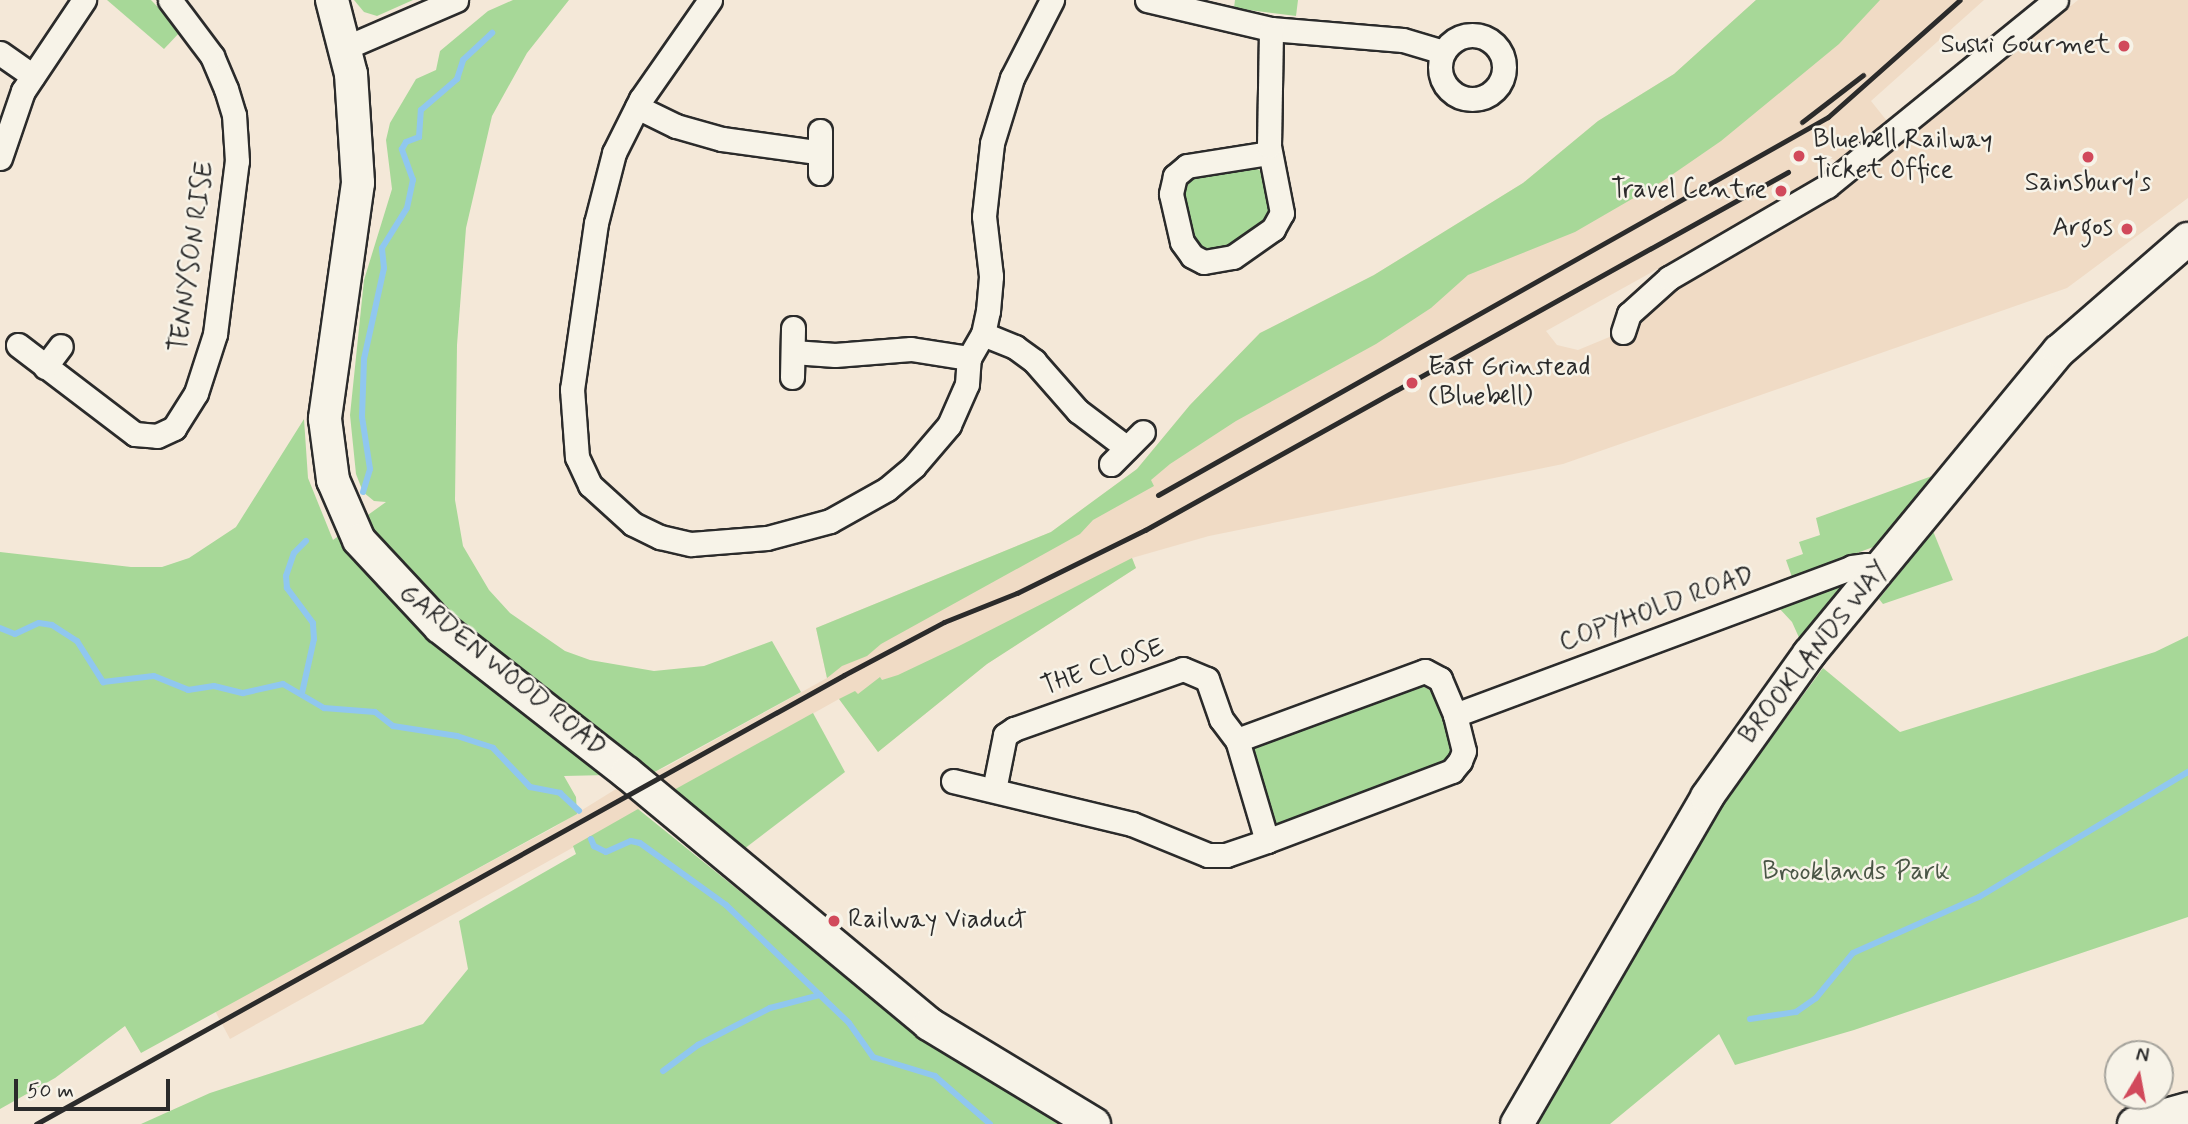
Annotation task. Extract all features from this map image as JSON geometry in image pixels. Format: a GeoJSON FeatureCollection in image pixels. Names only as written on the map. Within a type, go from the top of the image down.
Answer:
{"type":"FeatureCollection","features":[{"type":"Feature","properties":{"kind":"street"},"geometry":{"type":"LineString","coordinates":[[0,158],[11,120],[33,76],[84,0]]}},
{"type":"Feature","properties":{"kind":"street","name":"TENNYSON RISE"},"geometry":{"type":"LineString","coordinates":[[18,345],[120,426],[157,436],[181,421],[205,374],[215,334],[237,161],[234,115],[212,56],[170,0]]}},
{"type":"Feature","properties":{"kind":"street","name":"GARDEN WOOD ROAD"},"geometry":{"type":"LineString","coordinates":[[332,0],[347,47],[358,183],[325,419],[333,480],[359,540],[440,627],[627,773],[929,1024],[1094,1124]]}},
{"type":"Feature","properties":{"kind":"street"},"geometry":{"type":"LineString","coordinates":[[347,47],[456,0]]}},
{"type":"Feature","properties":{"kind":"street"},"geometry":{"type":"LineString","coordinates":[[710,0],[637,107],[614,153],[603,189],[572,389],[577,457],[590,485],[625,518],[660,537],[691,544],[767,538],[830,521],[887,489],[934,446],[960,402],[967,384],[968,358],[984,334],[991,276],[984,216],[992,142],[1012,78],[1052,0]]}},
{"type":"Feature","properties":{"kind":"street"},"geometry":{"type":"LineString","coordinates":[[1147,0],[1271,29],[1403,40],[1443,52]]}},
{"type":"Feature","properties":{"kind":"street"},"geometry":{"type":"LineString","coordinates":[[1623,332],[1629,313],[1670,278],[1827,186],[2056,0]]}},
{"type":"Feature","properties":{"kind":"street"},"geometry":{"type":"LineString","coordinates":[[1269,152],[1187,166],[1175,176],[1171,194],[1182,242],[1192,256],[1204,262],[1224,261],[1273,229],[1282,213],[1269,152],[1271,29]]}},
{"type":"Feature","properties":{"kind":"street"},"geometry":{"type":"LineString","coordinates":[[0,53],[33,76]]}},
{"type":"Feature","properties":{"kind":"street"},"geometry":{"type":"LineString","coordinates":[[637,107],[676,127],[722,139],[819,152]]}},
{"type":"Feature","properties":{"kind":"street","name":"BROOKLANDS WAY"},"geometry":{"type":"LineString","coordinates":[[1517,1124],[1707,797],[1809,654],[2059,351],[2188,239]]}},
{"type":"Feature","properties":{"kind":"street"},"geometry":{"type":"LineString","coordinates":[[792,377],[793,328]]}},
{"type":"Feature","properties":{"kind":"street"},"geometry":{"type":"LineString","coordinates":[[984,334],[1015,347],[1034,361],[1119,456],[1143,432]]}},
{"type":"Feature","properties":{"kind":"street"},"geometry":{"type":"LineString","coordinates":[[45,367],[61,346]]}},
{"type":"Feature","properties":{"kind":"street"},"geometry":{"type":"LineString","coordinates":[[793,352],[835,355],[891,348],[968,358]]}},
{"type":"Feature","properties":{"kind":"street","name":"COPYHOLD ROAD"},"geometry":{"type":"LineString","coordinates":[[1455,715],[1852,566],[1867,565],[1877,572]]}},
{"type":"Feature","properties":{"kind":"street","name":"THE CLOSE"},"geometry":{"type":"LineString","coordinates":[[994,790],[1005,736],[1014,729],[1183,669],[1196,670],[1207,679],[1221,719],[1237,740]]}},
{"type":"Feature","properties":{"kind":"street"},"geometry":{"type":"LineString","coordinates":[[953,781],[1132,824],[1208,855],[1226,855],[1267,841],[1452,771],[1464,751],[1455,715],[1440,679],[1425,671],[1237,740],[1267,841]]}},
{"type":"Feature","properties":{"kind":"street"},"geometry":{"type":"LineString","coordinates":[[2134,1124],[2188,1109]]}},
{"type":"Feature","properties":{"kind":"shaded area"},"geometry":{"type":"Polygon","coordinates":[[[1756,0],[1984,0],[1871,101],[1887,121],[1838,162],[1830,158],[1812,183],[1546,331],[1557,345],[1578,350],[1636,326],[1672,290],[1836,196],[2078,0],[2188,0],[2188,198],[2067,288],[1563,464],[1209,536],[1132,558],[1136,568],[987,664],[878,752],[839,699],[230,1039],[215,1011],[553,828],[616,789],[666,767],[827,678],[816,628],[1051,532],[1137,469],[1190,405],[1260,333],[1374,275],[1523,183],[1598,121],[1674,74],[1756,0]]]}},
{"type":"Feature","properties":{"kind":"green space"},"geometry":{"type":"Polygon","coordinates":[[[107,0],[151,0],[181,31],[164,49],[107,0]]]}},
{"type":"Feature","properties":{"kind":"green space"},"geometry":{"type":"Polygon","coordinates":[[[354,0],[413,0],[377,16],[364,12],[354,0]]]}},
{"type":"Feature","properties":{"kind":"green space"},"geometry":{"type":"Polygon","coordinates":[[[513,0],[569,0],[527,53],[492,116],[466,228],[457,345],[455,500],[463,546],[489,590],[510,613],[565,651],[590,660],[654,671],[704,666],[772,641],[801,692],[651,774],[564,776],[576,797],[577,814],[141,1053],[125,1026],[55,1078],[0,1109],[0,552],[131,567],[162,567],[189,558],[236,527],[304,419],[308,478],[333,540],[386,502],[374,501],[363,492],[356,474],[350,415],[364,280],[392,189],[386,140],[390,123],[416,79],[436,70],[440,51],[488,11],[513,0]]]}},
{"type":"Feature","properties":{"kind":"green space"},"geometry":{"type":"Polygon","coordinates":[[[1235,0],[1298,0],[1296,16],[1234,8],[1235,0]]]}},
{"type":"Feature","properties":{"kind":"green space"},"geometry":{"type":"Polygon","coordinates":[[[1756,0],[1880,0],[1839,44],[1721,141],[1663,181],[1575,232],[1468,275],[1431,308],[1376,344],[1236,421],[1170,464],[1151,480],[1154,486],[1093,520],[1080,534],[881,644],[867,656],[842,666],[827,678],[816,628],[1051,532],[1137,469],[1190,405],[1260,333],[1374,275],[1523,183],[1598,121],[1674,74],[1756,0]]]}},
{"type":"Feature","properties":{"kind":"green space"},"geometry":{"type":"Polygon","coordinates":[[[1249,164],[1264,173],[1271,216],[1227,250],[1209,252],[1194,246],[1178,194],[1184,175],[1249,164]]]}},
{"type":"Feature","properties":{"kind":"green space"},"geometry":{"type":"Polygon","coordinates":[[[1932,476],[1876,546],[1792,577],[1786,560],[1803,554],[1799,542],[1820,535],[1816,518],[1932,476]]]}},
{"type":"Feature","properties":{"kind":"green space"},"geometry":{"type":"Polygon","coordinates":[[[1933,531],[1953,580],[1883,604],[1879,599],[1933,531]]]}},
{"type":"Feature","properties":{"kind":"green space"},"geometry":{"type":"Polygon","coordinates":[[[1132,558],[1136,568],[987,664],[878,752],[839,699],[855,691],[858,694],[880,677],[882,680],[898,675],[959,646],[1132,558]]]}},
{"type":"Feature","properties":{"kind":"green space"},"geometry":{"type":"Polygon","coordinates":[[[1848,582],[1801,642],[1792,622],[1778,607],[1848,582]]]}},
{"type":"Feature","properties":{"kind":"green space","name":"Brooklands Park"},"geometry":{"type":"Polygon","coordinates":[[[2188,636],[2188,917],[1854,1030],[1735,1065],[1719,1034],[1610,1124],[1537,1124],[1721,807],[1823,668],[1900,732],[2155,652],[2188,636]]]}},
{"type":"Feature","properties":{"kind":"green space"},"geometry":{"type":"Polygon","coordinates":[[[1421,685],[1438,695],[1453,752],[1442,767],[1279,824],[1271,821],[1252,752],[1256,745],[1421,685]]]}},
{"type":"Feature","properties":{"kind":"green space"},"geometry":{"type":"Polygon","coordinates":[[[813,713],[845,772],[744,849],[672,791],[813,713]]]}},
{"type":"Feature","properties":{"kind":"green space"},"geometry":{"type":"Polygon","coordinates":[[[638,809],[919,1036],[1061,1124],[141,1124],[210,1093],[423,1024],[468,969],[459,921],[576,854],[573,846],[638,809]]]}},
{"type":"Feature","properties":{"kind":"waterway"},"geometry":{"type":"LineString","coordinates":[[363,492],[370,469],[362,417],[364,359],[384,268],[382,248],[407,208],[413,180],[402,149],[406,142],[419,137],[421,110],[457,79],[463,60],[492,33]]}},
{"type":"Feature","properties":{"kind":"waterway"},"geometry":{"type":"LineString","coordinates":[[302,693],[314,639],[313,623],[287,588],[286,576],[294,553],[306,541]]}},
{"type":"Feature","properties":{"kind":"waterway"},"geometry":{"type":"LineString","coordinates":[[0,628],[15,634],[39,623],[52,625],[77,641],[103,682],[154,676],[188,690],[214,686],[243,693],[283,684],[324,708],[375,712],[393,726],[457,736],[493,748],[530,787],[560,793],[579,811]]}},
{"type":"Feature","properties":{"kind":"waterway"},"geometry":{"type":"LineString","coordinates":[[1750,1019],[1796,1012],[1816,998],[1853,953],[1979,897],[2188,772]]}},
{"type":"Feature","properties":{"kind":"waterway"},"geometry":{"type":"LineString","coordinates":[[591,839],[594,846],[606,852],[631,841],[640,843],[726,905],[849,1023],[873,1057],[935,1076],[990,1124]]}},
{"type":"Feature","properties":{"kind":"waterway"},"geometry":{"type":"LineString","coordinates":[[663,1071],[698,1045],[770,1008],[820,995]]}},
{"type":"Feature","properties":{"kind":"railway"},"geometry":{"type":"LineString","coordinates":[[1158,495],[1828,117],[1960,0]]}},
{"type":"Feature","properties":{"kind":"railway"},"geometry":{"type":"LineString","coordinates":[[1802,122],[1863,75]]}},
{"type":"Feature","properties":{"kind":"railway"},"geometry":{"type":"LineString","coordinates":[[36,1124],[844,675],[944,622],[1017,593],[1145,530],[1788,172]]}},
{"type":"Feature","properties":{"kind":"place","name":"Sushi Gourmet"},"geometry":{"type":"Point","coordinates":[2124,46]}},
{"type":"Feature","properties":{"kind":"place","name":"Bluebell Railway Ticket Office"},"geometry":{"type":"Point","coordinates":[1799,156]}},
{"type":"Feature","properties":{"kind":"place","name":"Sainsbury's"},"geometry":{"type":"Point","coordinates":[2088,157]}},
{"type":"Feature","properties":{"kind":"place","name":"Travel Centre"},"geometry":{"type":"Point","coordinates":[1781,191]}},
{"type":"Feature","properties":{"kind":"place","name":"Argos"},"geometry":{"type":"Point","coordinates":[2127,229]}},
{"type":"Feature","properties":{"kind":"place","name":"East Grinstead (Bluebell)"},"geometry":{"type":"Point","coordinates":[1412,383]}},
{"type":"Feature","properties":{"kind":"place","name":"Railway Viaduct"},"geometry":{"type":"Point","coordinates":[834,921]}}]}
